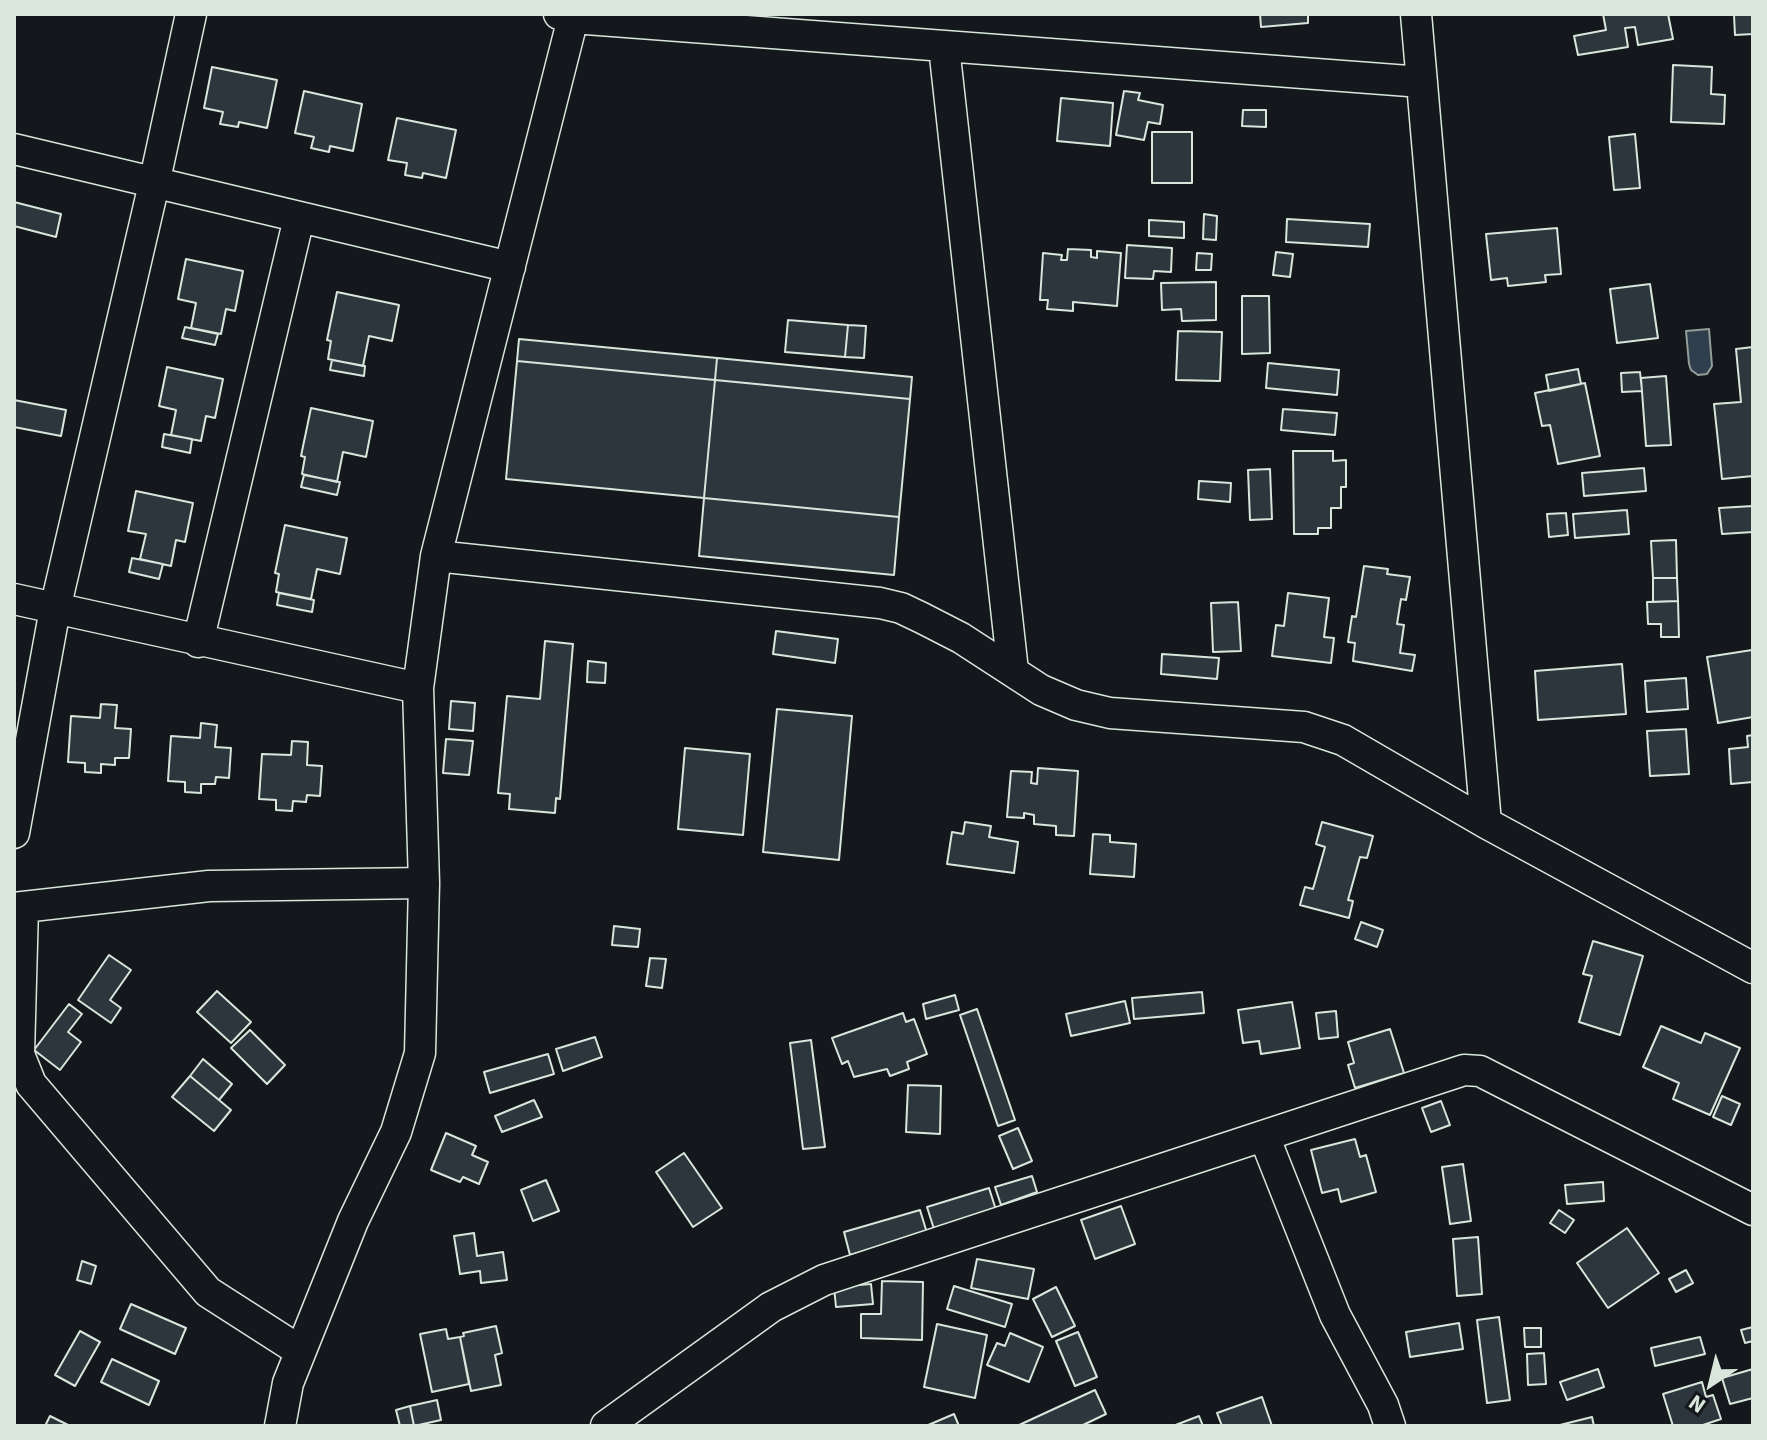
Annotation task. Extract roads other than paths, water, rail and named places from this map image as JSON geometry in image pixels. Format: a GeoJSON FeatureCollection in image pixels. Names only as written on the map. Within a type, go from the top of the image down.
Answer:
{"type":"FeatureCollection","features":[{"type":"Feature","properties":{"kind":"street"},"geometry":{"type":"LineString","coordinates":[[14,833],[55,609],[191,14]]}},
{"type":"Feature","properties":{"kind":"street"},"geometry":{"type":"LineString","coordinates":[[1416,14],[1486,823]]}},
{"type":"Feature","properties":{"kind":"street"},"geometry":{"type":"LineString","coordinates":[[280,1426],[288,1383],[300,1351],[353,1221],[396,1132],[420,1053],[424,883],[418,688],[436,556],[510,267],[569,15],[944,47],[1422,82]]}},
{"type":"Feature","properties":{"kind":"street"},"geometry":{"type":"LineString","coordinates":[[944,47],[1013,671]]}},
{"type":"Feature","properties":{"kind":"street"},"geometry":{"type":"LineString","coordinates":[[14,149],[510,267]]}},
{"type":"Feature","properties":{"kind":"street"},"geometry":{"type":"LineString","coordinates":[[198,642],[299,218]]}},
{"type":"Feature","properties":{"kind":"street"},"geometry":{"type":"LineString","coordinates":[[436,556],[880,603],[901,608],[961,638],[1041,690],[1076,705],[1110,713],[1264,723],[1317,731],[1343,740],[1486,823],[1753,968]]}},
{"type":"Feature","properties":{"kind":"street"},"geometry":{"type":"LineString","coordinates":[[14,599],[198,642],[418,688]]}},
{"type":"Feature","properties":{"kind":"street"},"geometry":{"type":"LineString","coordinates":[[300,1351],[208,1292],[31,1084],[19,1054],[18,908],[209,886],[424,883]]}},
{"type":"Feature","properties":{"kind":"street"},"geometry":{"type":"LineString","coordinates":[[606,1426],[771,1307],[824,1280],[1464,1070],[1480,1071],[1753,1210]]}},
{"type":"Feature","properties":{"kind":"street"},"geometry":{"type":"LineString","coordinates":[[1264,1136],[1335,1315],[1383,1405],[1390,1426]]}},
{"type":"Feature","properties":{"kind":"water"},"geometry":{"type":"Polygon","coordinates":[[[1709,329],[1712,366],[1707,374],[1698,375],[1689,364],[1686,331],[1709,329]]]}}]}
